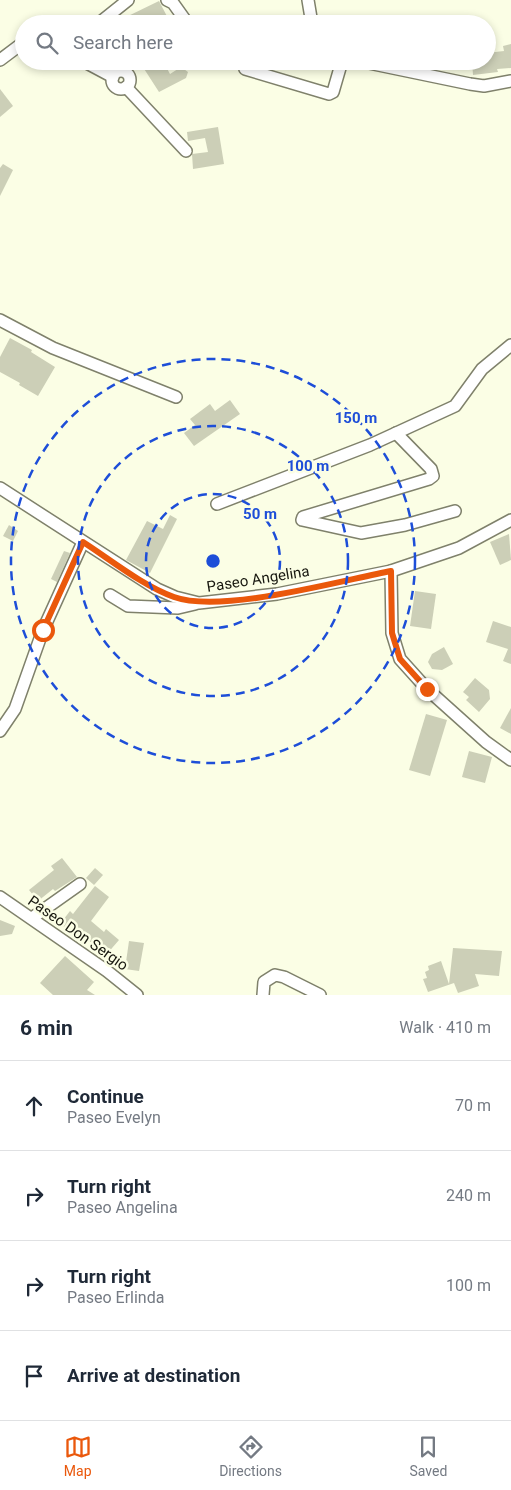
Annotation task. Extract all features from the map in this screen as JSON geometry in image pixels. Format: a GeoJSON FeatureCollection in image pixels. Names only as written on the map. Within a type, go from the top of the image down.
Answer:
{"type":"FeatureCollection","features":[{"type":"Feature","properties":{"kind":"street"},"geometry":{"type":"LineString","coordinates":[[109,15],[128,0]]}},
{"type":"Feature","properties":{"kind":"street"},"geometry":{"type":"LineString","coordinates":[[167,0],[173,3],[182,15]]}},
{"type":"Feature","properties":{"kind":"street"},"geometry":{"type":"LineString","coordinates":[[308,0],[310,15]]}},
{"type":"Feature","properties":{"kind":"street"},"geometry":{"type":"LineString","coordinates":[[0,60],[15,49]]}},
{"type":"Feature","properties":{"kind":"street"},"geometry":{"type":"LineString","coordinates":[[100,70],[113,77],[121,71],[126,72],[130,77],[126,87],[186,151]]}},
{"type":"Feature","properties":{"kind":"street"},"geometry":{"type":"LineString","coordinates":[[248,70],[329,94],[333,92],[339,70]]}},
{"type":"Feature","properties":{"kind":"street"},"geometry":{"type":"LineString","coordinates":[[402,70],[484,86],[511,81]]}},
{"type":"Feature","properties":{"kind":"street"},"geometry":{"type":"LineString","coordinates":[[0,320],[53,348],[176,397]]}},
{"type":"Feature","properties":{"kind":"street"},"geometry":{"type":"LineString","coordinates":[[217,504],[396,433],[455,406],[482,369],[511,345]]}},
{"type":"Feature","properties":{"kind":"street"},"geometry":{"type":"LineString","coordinates":[[396,433],[432,469],[433,476],[429,479],[303,517],[302,520],[361,533],[390,528],[455,511]]}},
{"type":"Feature","properties":{"kind":"street","name":"Paseo Angelina"},"geometry":{"type":"LineString","coordinates":[[0,488],[157,589],[174,597],[200,603],[277,594],[391,571],[459,548],[511,520]]}},
{"type":"Feature","properties":{"kind":"street"},"geometry":{"type":"LineString","coordinates":[[0,731],[15,709],[43,630],[83,542]]}},
{"type":"Feature","properties":{"kind":"street"},"geometry":{"type":"LineString","coordinates":[[391,571],[392,633],[400,659],[427,689],[486,742],[511,760]]}},
{"type":"Feature","properties":{"kind":"street"},"geometry":{"type":"LineString","coordinates":[[110,596],[128,606],[178,608],[200,603]]}},
{"type":"Feature","properties":{"kind":"street"},"geometry":{"type":"LineString","coordinates":[[32,918],[80,884]]}},
{"type":"Feature","properties":{"kind":"street","name":"Paseo Don Sergio"},"geometry":{"type":"LineString","coordinates":[[0,897],[107,971],[137,995]]}},
{"type":"Feature","properties":{"kind":"street"},"geometry":{"type":"LineString","coordinates":[[262,995],[264,982],[275,975],[284,977],[320,995]]}},
{"type":"Feature","properties":{"kind":"building"},"geometry":{"type":"Polygon","coordinates":[[[159,1],[166,15],[130,15],[159,1]]]}},
{"type":"Feature","properties":{"kind":"building"},"geometry":{"type":"Polygon","coordinates":[[[511,44],[511,68],[497,69],[498,72],[473,75],[473,70],[496,70],[496,52],[504,51],[503,46],[511,44]]]}},
{"type":"Feature","properties":{"kind":"building"},"geometry":{"type":"Polygon","coordinates":[[[145,70],[168,70],[170,74],[176,70],[185,70],[188,72],[186,78],[159,92],[145,70]]]}},
{"type":"Feature","properties":{"kind":"building"},"geometry":{"type":"Polygon","coordinates":[[[0,89],[13,106],[0,117],[0,89]]]}},
{"type":"Feature","properties":{"kind":"building"},"geometry":{"type":"Polygon","coordinates":[[[218,127],[224,164],[193,169],[192,154],[208,152],[205,138],[188,141],[187,132],[218,127]]]}},
{"type":"Feature","properties":{"kind":"building"},"geometry":{"type":"Polygon","coordinates":[[[3,164],[13,170],[0,196],[0,168],[3,164]]]}},
{"type":"Feature","properties":{"kind":"building"},"geometry":{"type":"Polygon","coordinates":[[[10,338],[32,350],[31,352],[55,367],[38,396],[0,372],[0,357],[10,338]]]}},
{"type":"Feature","properties":{"kind":"building"},"geometry":{"type":"Polygon","coordinates":[[[230,400],[240,414],[194,446],[184,433],[195,425],[190,419],[210,404],[215,411],[230,400]]]}},
{"type":"Feature","properties":{"kind":"building"},"geometry":{"type":"Polygon","coordinates":[[[170,515],[177,519],[150,573],[126,560],[147,521],[163,529],[170,515]]]}},
{"type":"Feature","properties":{"kind":"building"},"geometry":{"type":"Polygon","coordinates":[[[9,525],[18,531],[13,541],[3,536],[9,525]]]}},
{"type":"Feature","properties":{"kind":"building"},"geometry":{"type":"Polygon","coordinates":[[[509,534],[511,560],[500,565],[490,542],[509,534]]]}},
{"type":"Feature","properties":{"kind":"building"},"geometry":{"type":"Polygon","coordinates":[[[64,551],[70,553],[57,582],[51,579],[64,551]]]}},
{"type":"Feature","properties":{"kind":"building"},"geometry":{"type":"Polygon","coordinates":[[[415,591],[436,594],[431,629],[410,626],[415,591]]]}},
{"type":"Feature","properties":{"kind":"building"},"geometry":{"type":"Polygon","coordinates":[[[493,621],[511,627],[511,664],[503,661],[508,649],[486,642],[493,621]]]}},
{"type":"Feature","properties":{"kind":"building"},"geometry":{"type":"Polygon","coordinates":[[[444,647],[453,664],[442,670],[432,669],[428,662],[432,654],[444,647]]]}},
{"type":"Feature","properties":{"kind":"building"},"geometry":{"type":"Polygon","coordinates":[[[475,678],[489,690],[490,699],[479,712],[466,700],[469,697],[463,692],[475,678]]]}},
{"type":"Feature","properties":{"kind":"building"},"geometry":{"type":"Polygon","coordinates":[[[511,708],[511,734],[500,728],[511,708]]]}},
{"type":"Feature","properties":{"kind":"building"},"geometry":{"type":"Polygon","coordinates":[[[426,714],[447,720],[430,776],[409,770],[426,714]]]}},
{"type":"Feature","properties":{"kind":"building"},"geometry":{"type":"Polygon","coordinates":[[[469,751],[492,757],[485,783],[462,777],[469,751]]]}},
{"type":"Feature","properties":{"kind":"building"},"geometry":{"type":"Polygon","coordinates":[[[62,858],[77,877],[55,891],[53,889],[38,901],[29,890],[54,870],[51,866],[62,858]]]}},
{"type":"Feature","properties":{"kind":"building"},"geometry":{"type":"Polygon","coordinates":[[[95,868],[103,875],[94,885],[86,878],[95,868]]]}},
{"type":"Feature","properties":{"kind":"building"},"geometry":{"type":"Polygon","coordinates":[[[95,886],[109,897],[91,921],[104,932],[106,929],[119,940],[106,955],[81,934],[79,937],[60,924],[70,911],[73,914],[95,886]]]}},
{"type":"Feature","properties":{"kind":"building"},"geometry":{"type":"Polygon","coordinates":[[[0,920],[15,926],[12,934],[0,936],[0,920]]]}},
{"type":"Feature","properties":{"kind":"building"},"geometry":{"type":"Polygon","coordinates":[[[129,941],[144,943],[139,971],[125,969],[129,941]]]}},
{"type":"Feature","properties":{"kind":"building"},"geometry":{"type":"Polygon","coordinates":[[[453,948],[502,951],[499,976],[475,974],[479,986],[458,993],[454,983],[428,992],[423,979],[427,978],[425,972],[429,970],[428,966],[441,961],[449,984],[453,948]]]}},
{"type":"Feature","properties":{"kind":"building"},"geometry":{"type":"Polygon","coordinates":[[[65,956],[94,982],[87,990],[95,995],[53,995],[40,983],[65,956]]]}},
{"type":"Feature","properties":{"kind":"route"},"geometry":{"type":"LineString","coordinates":[[43,630],[83,542],[157,589],[174,597],[200,603],[277,594],[391,571],[392,633],[400,659],[427,689]]}}]}
